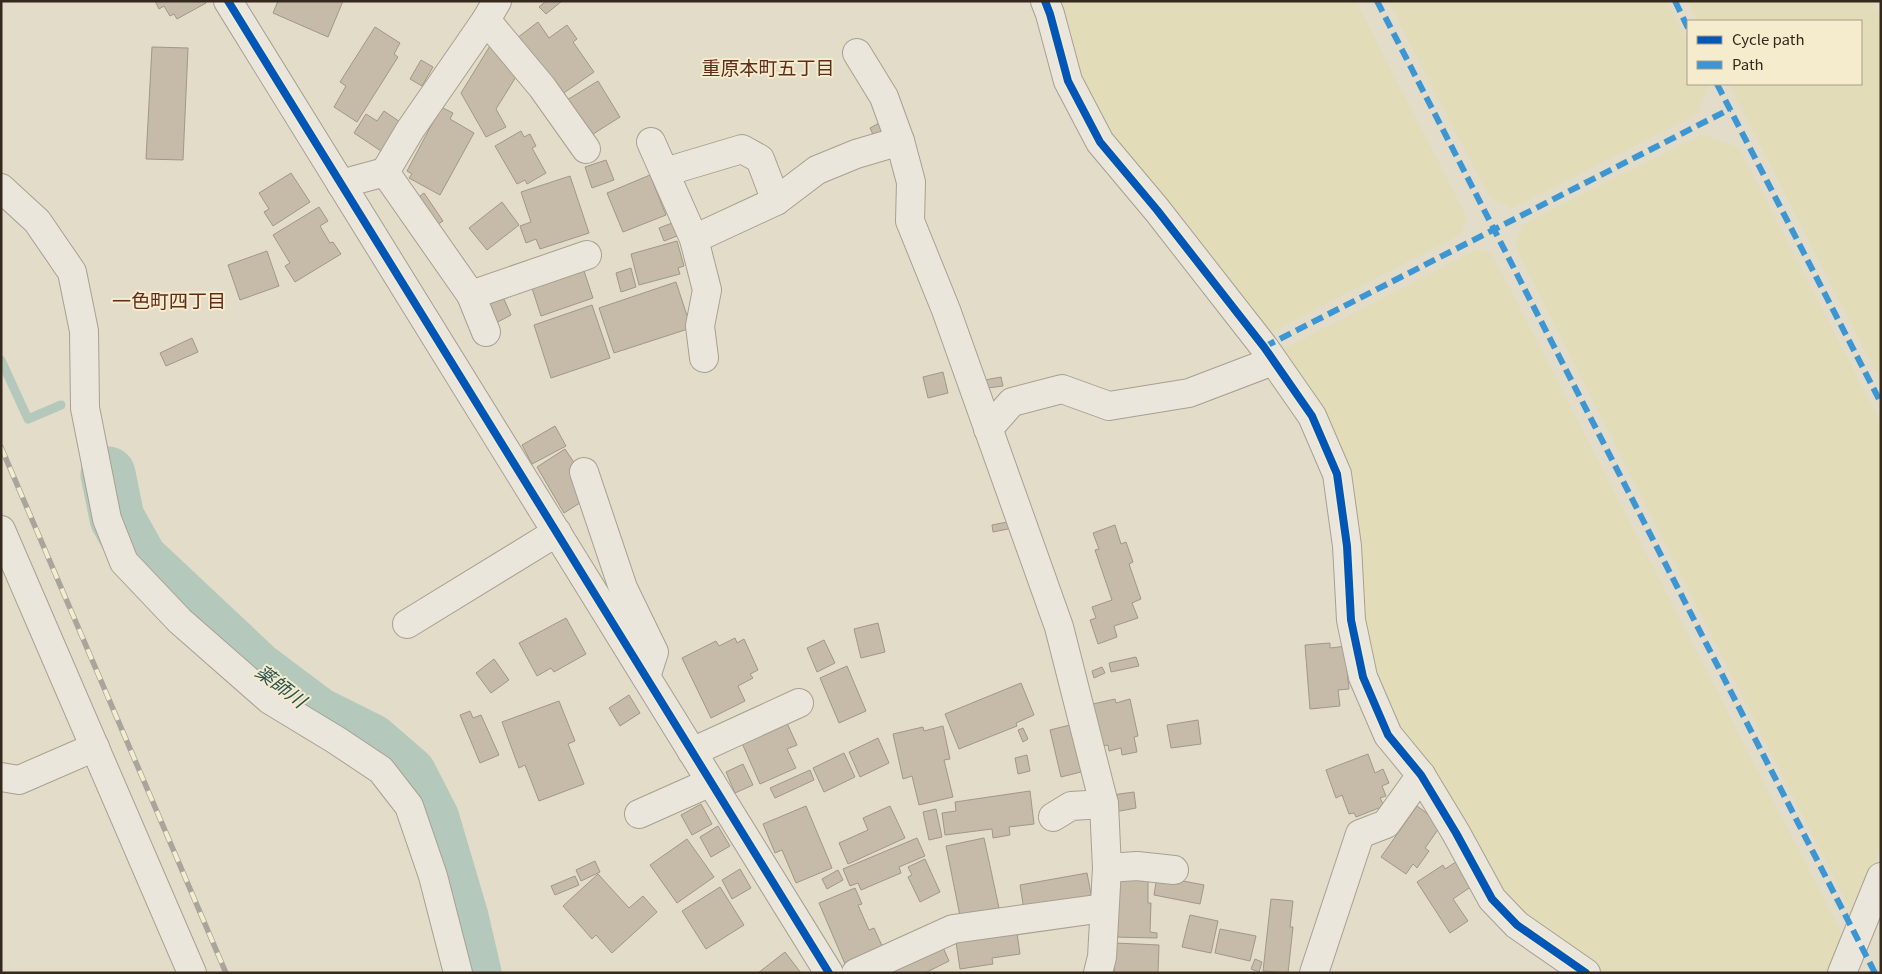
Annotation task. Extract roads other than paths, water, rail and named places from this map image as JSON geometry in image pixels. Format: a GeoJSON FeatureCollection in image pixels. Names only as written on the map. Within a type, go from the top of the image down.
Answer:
{"type":"FeatureCollection","features":[{"type":"Feature","properties":{"kind":"street"},"geometry":{"type":"LineString","coordinates":[[228,1],[829,973]]}},
{"type":"Feature","properties":{"kind":"street"},"geometry":{"type":"LineString","coordinates":[[1045,1],[1068,81],[1100,142],[1264,346],[1312,416],[1337,474],[1346,546],[1351,620],[1364,677],[1388,735],[1421,775],[1456,833],[1492,899],[1517,925],[1586,973]]}},
{"type":"Feature","properties":{"kind":"street"},"geometry":{"type":"LineString","coordinates":[[342,184],[385,172],[410,130],[492,11],[586,150]]}},
{"type":"Feature","properties":{"kind":"street"},"geometry":{"type":"LineString","coordinates":[[857,53],[884,97],[900,141],[911,182],[910,221],[946,310],[1059,627],[1104,804],[1107,868],[1102,957],[1098,973]]}},
{"type":"Feature","properties":{"kind":"street"},"geometry":{"type":"LineString","coordinates":[[694,239],[776,201],[817,170],[856,154],[900,141]]}},
{"type":"Feature","properties":{"kind":"street"},"geometry":{"type":"LineString","coordinates":[[651,142],[694,239],[707,290],[700,326],[704,358]]}},
{"type":"Feature","properties":{"kind":"street"},"geometry":{"type":"LineString","coordinates":[[665,172],[742,149],[760,159],[776,201]]}},
{"type":"Feature","properties":{"kind":"street"},"geometry":{"type":"LineString","coordinates":[[385,172],[471,296],[486,332]]}},
{"type":"Feature","properties":{"kind":"street"},"geometry":{"type":"LineString","coordinates":[[1,188],[37,221],[72,272],[84,331],[86,408],[108,519],[124,562],[180,621],[270,700],[381,770],[409,806],[433,876],[458,973]]}},
{"type":"Feature","properties":{"kind":"street"},"geometry":{"type":"LineString","coordinates":[[471,296],[587,255]]}},
{"type":"Feature","properties":{"kind":"street"},"geometry":{"type":"LineString","coordinates":[[988,429],[1012,402],[1062,389],[1109,406],[1190,393],[1273,361]]}},
{"type":"Feature","properties":{"kind":"street"},"geometry":{"type":"LineString","coordinates":[[584,472],[623,588],[654,652],[646,677]]}},
{"type":"Feature","properties":{"kind":"street"},"geometry":{"type":"LineString","coordinates":[[1,530],[192,973]]}},
{"type":"Feature","properties":{"kind":"street"},"geometry":{"type":"LineString","coordinates":[[407,624],[557,532]]}},
{"type":"Feature","properties":{"kind":"street"},"geometry":{"type":"LineString","coordinates":[[692,752],[799,703]]}},
{"type":"Feature","properties":{"kind":"street"},"geometry":{"type":"LineString","coordinates":[[1,777],[19,780],[95,747]]}},
{"type":"Feature","properties":{"kind":"street"},"geometry":{"type":"LineString","coordinates":[[1314,973],[1360,834],[1386,824],[1421,775]]}},
{"type":"Feature","properties":{"kind":"street"},"geometry":{"type":"LineString","coordinates":[[639,814],[711,782]]}},
{"type":"Feature","properties":{"kind":"street"},"geometry":{"type":"LineString","coordinates":[[1052,817],[1071,806],[1104,804]]}},
{"type":"Feature","properties":{"kind":"street"},"geometry":{"type":"LineString","coordinates":[[1107,868],[1137,866],[1174,870]]}},
{"type":"Feature","properties":{"kind":"street"},"geometry":{"type":"LineString","coordinates":[[1842,973],[1881,877]]}},
{"type":"Feature","properties":{"kind":"street"},"geometry":{"type":"LineString","coordinates":[[856,973],[953,929],[1104,908]]}},
{"type":"Feature","properties":{"kind":"waterway","name":"薬師川"},"geometry":{"type":"LineString","coordinates":[[1,360],[28,419],[61,405]]}},
{"type":"Feature","properties":{"kind":"waterway","name":"薬師川"},"geometry":{"type":"LineString","coordinates":[[108,474],[117,518],[140,559],[257,669],[317,714],[371,741],[409,774],[432,819],[461,917],[474,973]]}},
{"type":"Feature","properties":{"kind":"railway"},"geometry":{"type":"LineString","coordinates":[[1,447],[226,973]]}},
{"type":"Feature","properties":{"kind":"district","name":"重原本町五丁目"},"geometry":{"type":"Point","coordinates":[768,68]}},
{"type":"Feature","properties":{"kind":"district","name":"一色町四丁目"},"geometry":{"type":"Point","coordinates":[169,301]}}]}
